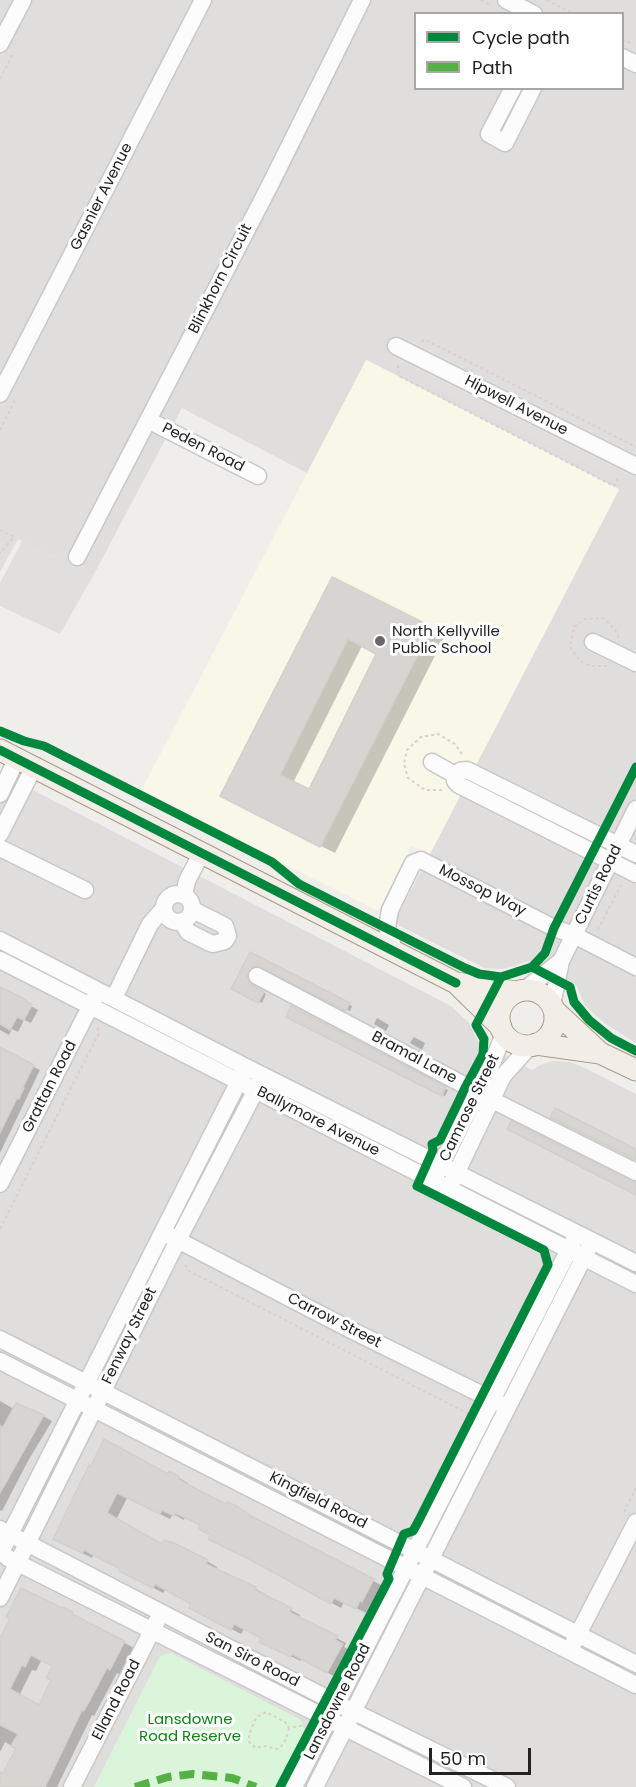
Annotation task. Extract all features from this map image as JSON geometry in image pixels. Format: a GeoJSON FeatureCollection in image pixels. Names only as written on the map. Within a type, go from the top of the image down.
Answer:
{"type":"FeatureCollection","features":[{"type":"Feature","properties":{"kind":"main road"},"geometry":{"type":"LineString","coordinates":[[17,758],[456,983],[518,1045],[600,1053],[636,1070]]}},
{"type":"Feature","properties":{"kind":"main road"},"geometry":{"type":"LineString","coordinates":[[456,983],[519,992],[537,992],[548,999],[553,1008],[600,1053]]}},
{"type":"Feature","properties":{"kind":"main road"},"geometry":{"type":"LineString","coordinates":[[502,1030],[499,1021],[501,1008],[505,1001],[519,992]]}},
{"type":"Feature","properties":{"kind":"main road"},"geometry":{"type":"LineString","coordinates":[[533,1045],[546,1038],[553,1029],[553,1008]]}},
{"type":"Feature","properties":{"kind":"street"},"geometry":{"type":"LineString","coordinates":[[0,44],[22,0]]}},
{"type":"Feature","properties":{"kind":"street","name":"Gasnier Avenue"},"geometry":{"type":"LineString","coordinates":[[0,394],[203,0]]}},
{"type":"Feature","properties":{"kind":"street","name":"Blinkhorn Circuit"},"geometry":{"type":"LineString","coordinates":[[77,557],[269,186],[362,0]]}},
{"type":"Feature","properties":{"kind":"street"},"geometry":{"type":"LineString","coordinates":[[506,0],[530,12]]}},
{"type":"Feature","properties":{"kind":"street"},"geometry":{"type":"LineString","coordinates":[[512,90],[489,134],[504,143],[532,90]]}},
{"type":"Feature","properties":{"kind":"street","name":"Hipwell Avenue"},"geometry":{"type":"LineString","coordinates":[[396,346],[636,466]]}},
{"type":"Feature","properties":{"kind":"street","name":"Peden Road"},"geometry":{"type":"LineString","coordinates":[[148,420],[258,476]]}},
{"type":"Feature","properties":{"kind":"street"},"geometry":{"type":"LineString","coordinates":[[592,642],[636,663]]}},
{"type":"Feature","properties":{"kind":"street"},"geometry":{"type":"LineString","coordinates":[[0,794],[17,758]]}},
{"type":"Feature","properties":{"kind":"street"},"geometry":{"type":"LineString","coordinates":[[0,834],[17,758]]}},
{"type":"Feature","properties":{"kind":"street"},"geometry":{"type":"LineString","coordinates":[[432,762],[455,775]]}},
{"type":"Feature","properties":{"kind":"street"},"geometry":{"type":"LineString","coordinates":[[455,775],[467,770],[636,854]]}},
{"type":"Feature","properties":{"kind":"street"},"geometry":{"type":"LineString","coordinates":[[455,775],[455,781],[459,785],[632,872]]}},
{"type":"Feature","properties":{"kind":"street","name":"Curtis Road"},"geometry":{"type":"LineString","coordinates":[[553,1008],[561,961],[636,809]]}},
{"type":"Feature","properties":{"kind":"street"},"geometry":{"type":"LineString","coordinates":[[0,848],[85,890]]}},
{"type":"Feature","properties":{"kind":"street"},"geometry":{"type":"LineString","coordinates":[[184,894],[187,881],[202,852]]}},
{"type":"Feature","properties":{"kind":"street","name":"Mossop Way"},"geometry":{"type":"LineString","coordinates":[[394,950],[387,927],[388,919],[397,894],[413,863],[421,860],[636,967]]}},
{"type":"Feature","properties":{"kind":"street"},"geometry":{"type":"LineString","coordinates":[[184,894],[191,901],[187,916],[170,919],[164,908],[165,903],[170,896],[184,894]]}},
{"type":"Feature","properties":{"kind":"street","name":"Grattan Road"},"geometry":{"type":"LineString","coordinates":[[0,1184],[93,1014],[150,924],[164,908]]}},
{"type":"Feature","properties":{"kind":"street","name":"Ballymore Avenue"},"geometry":{"type":"LineString","coordinates":[[0,940],[106,994],[242,1075]]}},
{"type":"Feature","properties":{"kind":"street","name":"Ballymore Avenue"},"geometry":{"type":"LineString","coordinates":[[0,960],[93,1014],[242,1075],[441,1165],[636,1263]]}},
{"type":"Feature","properties":{"kind":"street","name":"Curtis Road"},"geometry":{"type":"LineString","coordinates":[[519,992],[561,961]]}},
{"type":"Feature","properties":{"kind":"street","name":"Bramal Lane"},"geometry":{"type":"LineString","coordinates":[[257,976],[636,1172]]}},
{"type":"Feature","properties":{"kind":"street","name":"Camrose Street"},"geometry":{"type":"LineString","coordinates":[[449,1189],[484,1095],[502,1030]]}},
{"type":"Feature","properties":{"kind":"street","name":"Camrose Street"},"geometry":{"type":"LineString","coordinates":[[434,1181],[441,1165],[484,1095],[533,1045]]}},
{"type":"Feature","properties":{"kind":"street","name":"Fenway Street"},"geometry":{"type":"LineString","coordinates":[[0,1598],[103,1391],[242,1075]]}},
{"type":"Feature","properties":{"kind":"street","name":"Ballymore Avenue"},"geometry":{"type":"LineString","coordinates":[[259,1083],[449,1189],[636,1284]]}},
{"type":"Feature","properties":{"kind":"street","name":"Fenway Street"},"geometry":{"type":"LineString","coordinates":[[0,1554],[5,1532],[86,1382],[259,1083]]}},
{"type":"Feature","properties":{"kind":"street","name":"Carrow Street"},"geometry":{"type":"LineString","coordinates":[[171,1236],[349,1329],[507,1407]]}},
{"type":"Feature","properties":{"kind":"street","name":"Lansdowne Road"},"geometry":{"type":"LineString","coordinates":[[294,1787],[317,1725],[338,1704],[487,1397],[585,1237]]}},
{"type":"Feature","properties":{"kind":"street","name":"Lansdowne Road"},"geometry":{"type":"LineString","coordinates":[[315,1787],[347,1728],[507,1407],[576,1253]]}},
{"type":"Feature","properties":{"kind":"street","name":"Kingfield Road"},"geometry":{"type":"LineString","coordinates":[[0,1339],[431,1559],[574,1642],[636,1685]]}},
{"type":"Feature","properties":{"kind":"street","name":"Kingfield Road"},"geometry":{"type":"LineString","coordinates":[[0,1361],[423,1575],[574,1642],[636,1664]]}},
{"type":"Feature","properties":{"kind":"street"},"geometry":{"type":"LineString","coordinates":[[574,1642],[628,1521]]}},
{"type":"Feature","properties":{"kind":"street","name":"San Siro Road"},"geometry":{"type":"LineString","coordinates":[[5,1532],[338,1704],[507,1787]]}},
{"type":"Feature","properties":{"kind":"street","name":"San Siro Road"},"geometry":{"type":"LineString","coordinates":[[0,1554],[153,1630],[317,1725],[347,1728],[463,1787]]}},
{"type":"Feature","properties":{"kind":"street","name":"Elland Road"},"geometry":{"type":"LineString","coordinates":[[72,1787],[161,1612]]}},
{"type":"Feature","properties":{"kind":"path"},"geometry":{"type":"LineString","coordinates":[[547,0],[569,12]]}},
{"type":"Feature","properties":{"kind":"path"},"geometry":{"type":"LineString","coordinates":[[0,530],[14,537],[0,553]]}},
{"type":"Feature","properties":{"kind":"path"},"geometry":{"type":"LineString","coordinates":[[591,944],[632,872]]}},
{"type":"Feature","properties":{"kind":"path"},"geometry":{"type":"LineString","coordinates":[[0,1229],[99,1033],[93,1014]]}},
{"type":"Feature","properties":{"kind":"path"},"geometry":{"type":"LineString","coordinates":[[171,1236],[189,1271],[470,1420],[487,1397]]}},
{"type":"Feature","properties":{"kind":"path"},"geometry":{"type":"LineString","coordinates":[[177,1270],[185,1265]]}},
{"type":"Feature","properties":{"kind":"path"},"geometry":{"type":"LineString","coordinates":[[628,1521],[636,1488]]}},
{"type":"Feature","properties":{"kind":"path"},"geometry":{"type":"LineString","coordinates":[[266,1712],[285,1722],[289,1728],[280,1748],[266,1746],[256,1748],[249,1742],[254,1722],[257,1717],[266,1712]]}},
{"type":"Feature","properties":{"kind":"path"},"geometry":{"type":"LineString","coordinates":[[289,1728],[317,1725]]}},
{"type":"Feature","properties":{"kind":"shaded area"},"geometry":{"type":"Polygon","coordinates":[[[0,0],[636,0],[636,1043],[607,1025],[585,1006],[577,986],[527,962],[503,969],[484,968],[394,923],[619,490],[367,360],[307,473],[182,408],[93,576],[18,539],[0,572],[0,0]]]}},
{"type":"Feature","properties":{"kind":"shaded area","name":"North Kellyville Public School"},"geometry":{"type":"Polygon","coordinates":[[[366,360],[619,489],[430,854],[411,846],[378,911],[140,793],[366,360]]]}},
{"type":"Feature","properties":{"kind":"shaded area"},"geometry":{"type":"Polygon","coordinates":[[[430,369],[619,467],[613,477],[424,382],[430,369]]]}},
{"type":"Feature","properties":{"kind":"shaded area"},"geometry":{"type":"Polygon","coordinates":[[[22,541],[93,576],[60,634],[0,606],[0,583],[22,541]]]}},
{"type":"Feature","properties":{"kind":"shaded area"},"geometry":{"type":"Polygon","coordinates":[[[0,773],[451,1006],[469,1023],[478,1042],[532,1070],[554,1061],[569,1062],[636,1094],[636,1787],[0,1787],[0,773]]]}},
{"type":"Feature","properties":{"kind":"green space","name":"Lansdowne Road Reserve"},"geometry":{"type":"Polygon","coordinates":[[[171,1653],[301,1720],[305,1733],[277,1787],[94,1787],[160,1656],[171,1653]]]}},
{"type":"Feature","properties":{"kind":"building"},"geometry":{"type":"Polygon","coordinates":[[[332,577],[432,627],[320,847],[220,796],[332,577]],[[348,639],[280,775],[309,789],[376,654],[348,639]]]}},
{"type":"Feature","properties":{"kind":"building"},"geometry":{"type":"Polygon","coordinates":[[[250,952],[350,1003],[346,1011],[257,966],[251,968],[247,976],[252,985],[264,992],[258,1003],[231,989],[250,952]]]}},
{"type":"Feature","properties":{"kind":"building"},"geometry":{"type":"Polygon","coordinates":[[[0,987],[32,1005],[24,1020],[17,1017],[10,1030],[0,1024],[0,987]]]}},
{"type":"Feature","properties":{"kind":"building"},"geometry":{"type":"Polygon","coordinates":[[[291,1006],[446,1087],[442,1096],[286,1017],[291,1006]]]}},
{"type":"Feature","properties":{"kind":"building"},"geometry":{"type":"Polygon","coordinates":[[[0,1047],[34,1065],[0,1133],[0,1047]]]}},
{"type":"Feature","properties":{"kind":"building"},"geometry":{"type":"Polygon","coordinates":[[[555,1108],[636,1149],[636,1160],[550,1117],[555,1108]]]}},
{"type":"Feature","properties":{"kind":"building"},"geometry":{"type":"Polygon","coordinates":[[[511,1121],[636,1182],[636,1195],[507,1129],[511,1121]]]}},
{"type":"Feature","properties":{"kind":"building"},"geometry":{"type":"Polygon","coordinates":[[[16,1403],[44,1415],[0,1493],[0,1426],[3,1427],[16,1403]]]}},
{"type":"Feature","properties":{"kind":"building"},"geometry":{"type":"Polygon","coordinates":[[[104,1439],[168,1474],[169,1471],[179,1476],[178,1479],[204,1493],[226,1504],[227,1502],[237,1506],[251,1516],[374,1579],[356,1609],[334,1598],[331,1604],[208,1539],[211,1535],[198,1529],[200,1525],[175,1513],[174,1516],[162,1510],[160,1514],[117,1493],[107,1513],[162,1544],[164,1540],[172,1542],[208,1560],[206,1564],[256,1587],[255,1590],[292,1608],[289,1612],[338,1636],[335,1640],[343,1644],[327,1673],[292,1654],[291,1657],[259,1642],[261,1638],[234,1624],[231,1630],[189,1608],[191,1604],[155,1584],[153,1588],[84,1550],[82,1553],[53,1539],[104,1439]]]}},
{"type":"Feature","properties":{"kind":"building"},"geometry":{"type":"Polygon","coordinates":[[[21,1588],[73,1612],[72,1614],[125,1641],[110,1670],[107,1668],[84,1711],[82,1710],[45,1787],[0,1787],[0,1772],[3,1773],[16,1749],[11,1746],[18,1734],[0,1725],[0,1638],[10,1619],[6,1617],[21,1588]],[[31,1655],[25,1667],[22,1665],[10,1689],[39,1705],[51,1680],[46,1678],[52,1666],[31,1655]]]}},
{"type":"Feature","properties":{"kind":"marked path"},"geometry":{"type":"LineString","coordinates":[[135,1787],[168,1777],[193,1774],[232,1778],[256,1787]]}},
{"type":"Feature","properties":{"kind":"cycle path"},"geometry":{"type":"LineString","coordinates":[[0,731],[44,746],[272,862],[299,884],[465,968],[479,974],[501,977],[532,967],[570,987],[574,1002],[589,1020],[611,1038],[636,1051]]}},
{"type":"Feature","properties":{"kind":"cycle path"},"geometry":{"type":"LineString","coordinates":[[0,750],[456,983]]}},
{"type":"Feature","properties":{"kind":"cycle path"},"geometry":{"type":"LineString","coordinates":[[532,967],[545,953],[554,928],[636,767]]}},
{"type":"Feature","properties":{"kind":"cycle path"},"geometry":{"type":"LineString","coordinates":[[280,1787],[389,1579],[387,1574],[404,1534],[413,1531],[418,1522],[548,1265],[544,1250],[417,1186],[433,1150],[432,1144],[440,1140],[483,1054],[484,1039],[476,1025],[501,977]]}},
{"type":"Feature","properties":{"kind":"place","name":"North Kellyville Public School"},"geometry":{"type":"Point","coordinates":[380,641]}}]}
